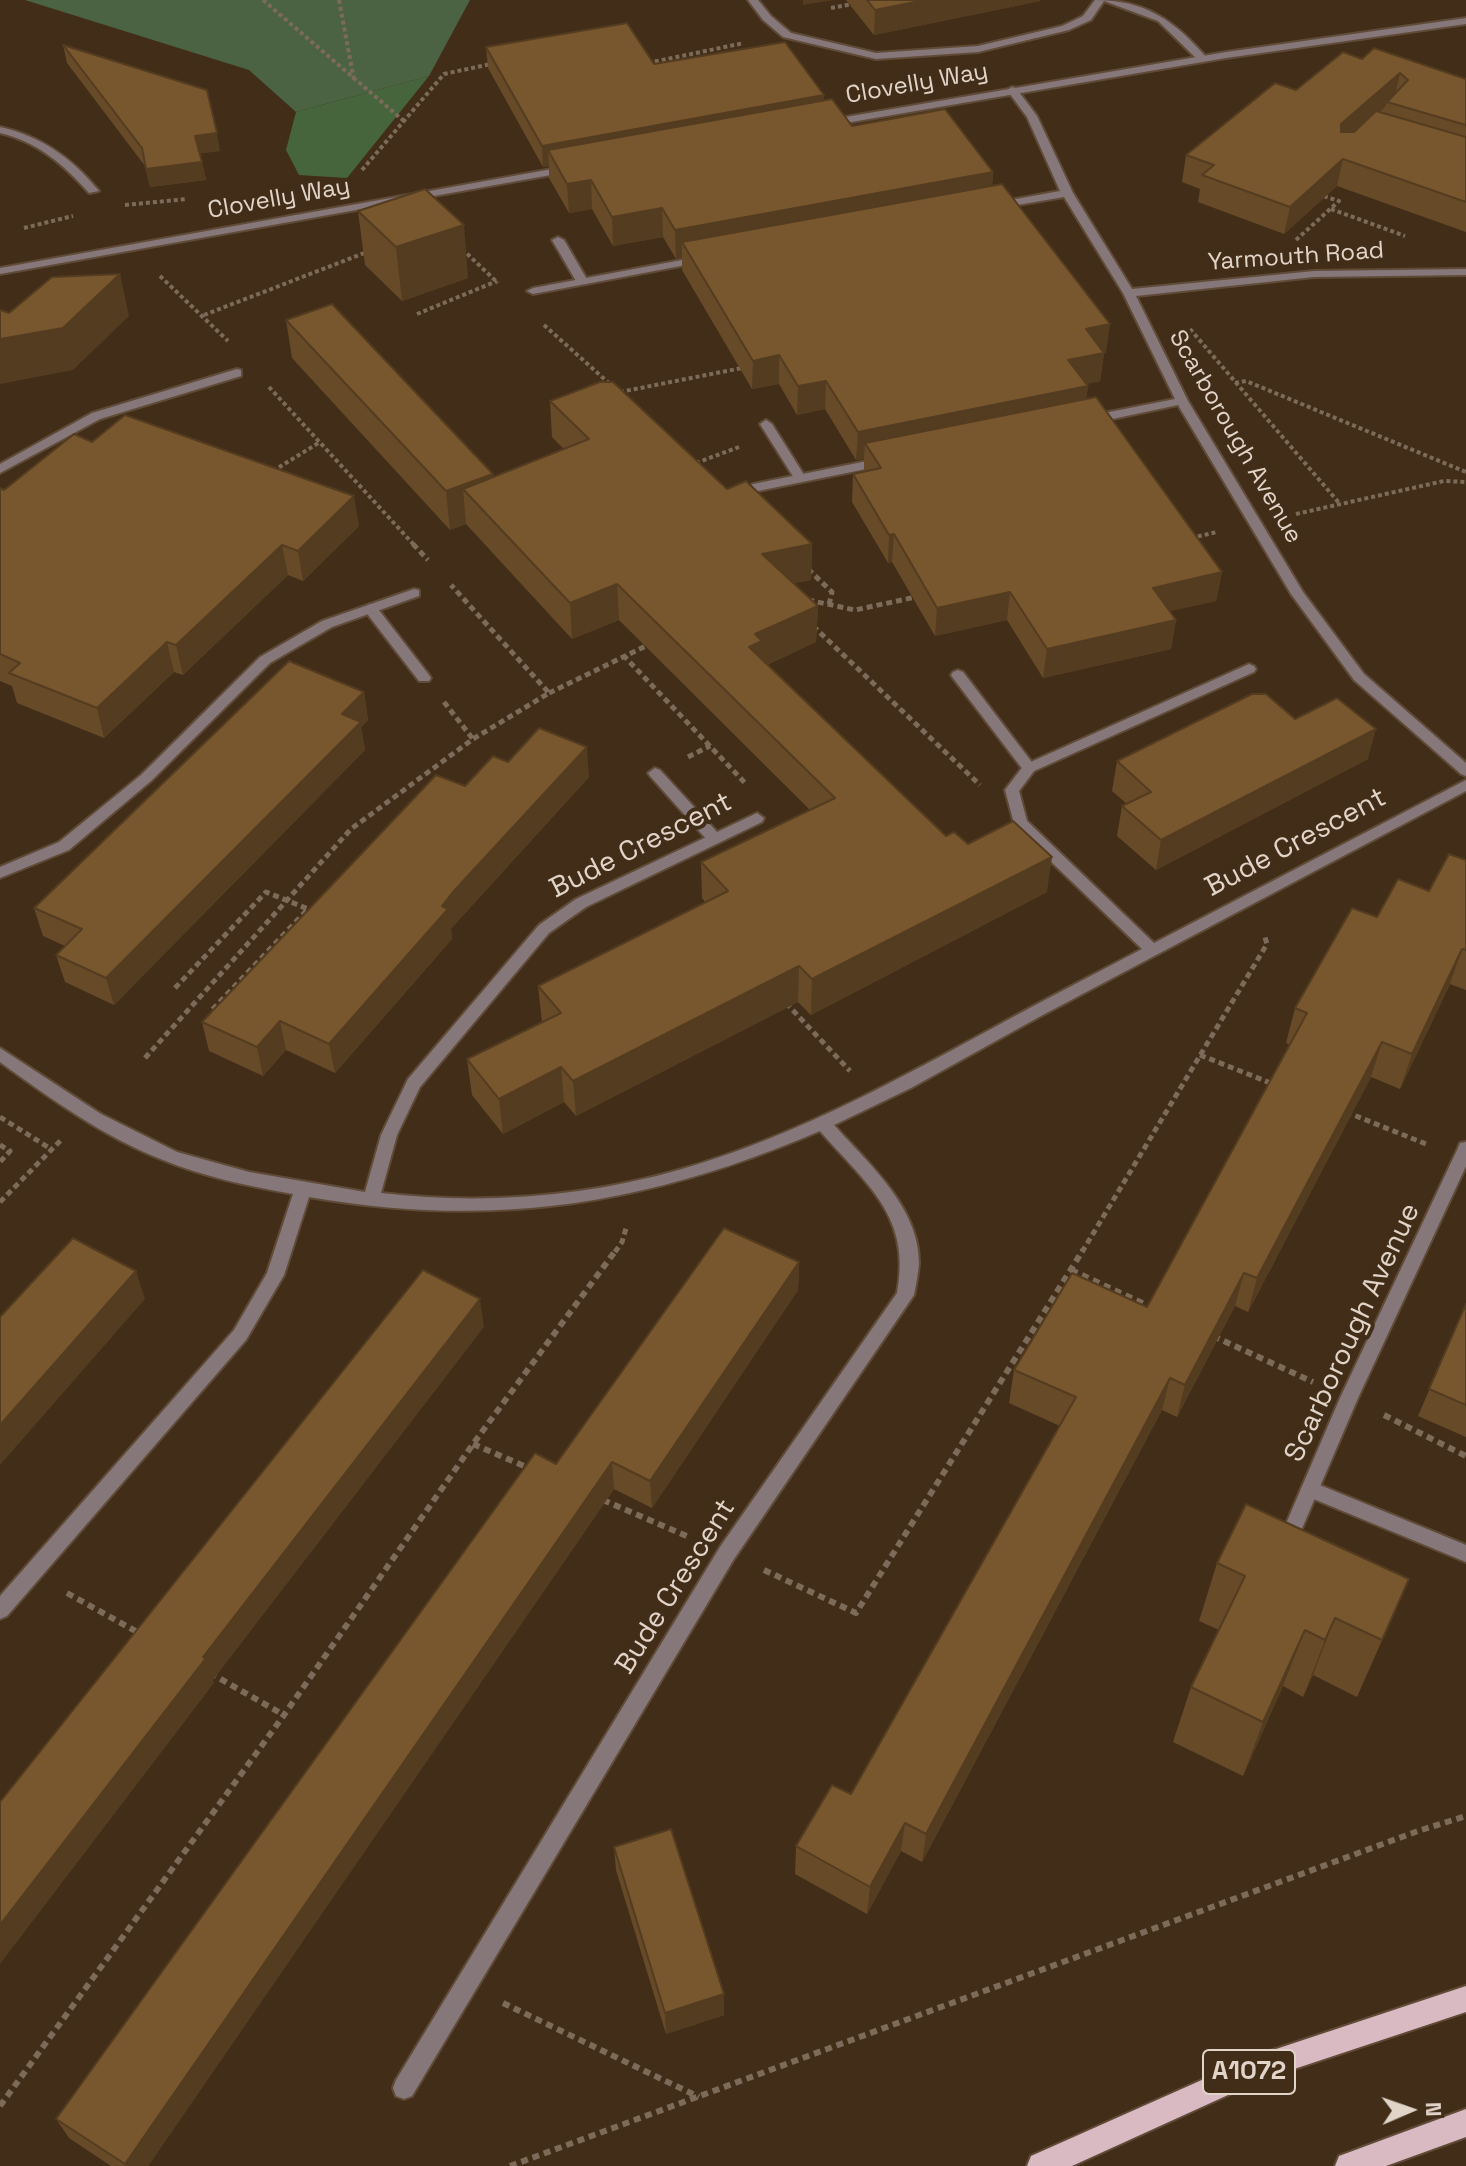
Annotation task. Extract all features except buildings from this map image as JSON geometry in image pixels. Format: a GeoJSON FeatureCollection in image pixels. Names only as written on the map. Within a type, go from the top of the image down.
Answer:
{"type":"FeatureCollection","features":[{"type":"Feature","properties":{"kind":"main road","name":"A1072"},"geometry":{"type":"LineString","coordinates":[[1041,2166],[1258,2068],[1466,1999]]}},
{"type":"Feature","properties":{"kind":"main road"},"geometry":{"type":"LineString","coordinates":[[1349,2166],[1466,2123]]}},
{"type":"Feature","properties":{"kind":"street"},"geometry":{"type":"LineString","coordinates":[[753,0],[767,18],[787,35],[876,56],[978,49],[1065,28],[1087,18],[1100,0]]}},
{"type":"Feature","properties":{"kind":"street"},"geometry":{"type":"LineString","coordinates":[[1109,0],[1162,19],[1202,58]]}},
{"type":"Feature","properties":{"kind":"street","name":"Clovelly Way"},"geometry":{"type":"LineString","coordinates":[[810,126],[1202,58],[1466,21]]}},
{"type":"Feature","properties":{"kind":"street","name":"Scarborough Avenue"},"geometry":{"type":"LineString","coordinates":[[1012,90],[1032,116],[1067,193],[1129,293],[1182,401],[1298,594],[1359,677],[1466,771]]}},
{"type":"Feature","properties":{"kind":"street"},"geometry":{"type":"LineString","coordinates":[[0,130],[42,143],[93,191]]}},
{"type":"Feature","properties":{"kind":"street","name":"Clovelly Way"},"geometry":{"type":"LineString","coordinates":[[0,271],[576,168]]}},
{"type":"Feature","properties":{"kind":"street"},"geometry":{"type":"LineString","coordinates":[[973,210],[1067,193]]}},
{"type":"Feature","properties":{"kind":"street"},"geometry":{"type":"LineString","coordinates":[[558,240],[582,281]]}},
{"type":"Feature","properties":{"kind":"street"},"geometry":{"type":"LineString","coordinates":[[533,291],[723,255]]}},
{"type":"Feature","properties":{"kind":"street","name":"Yarmouth Road"},"geometry":{"type":"LineString","coordinates":[[1129,293],[1314,274],[1466,272]]}},
{"type":"Feature","properties":{"kind":"street"},"geometry":{"type":"LineString","coordinates":[[0,469],[96,416],[237,373]]}},
{"type":"Feature","properties":{"kind":"street"},"geometry":{"type":"LineString","coordinates":[[1075,423],[1182,401]]}},
{"type":"Feature","properties":{"kind":"street"},"geometry":{"type":"LineString","coordinates":[[769,429],[800,478]]}},
{"type":"Feature","properties":{"kind":"street"},"geometry":{"type":"LineString","coordinates":[[753,488],[891,460]]}},
{"type":"Feature","properties":{"kind":"street"},"geometry":{"type":"LineString","coordinates":[[0,873],[64,846],[146,778],[265,660],[327,624],[414,593]]}},
{"type":"Feature","properties":{"kind":"street"},"geometry":{"type":"LineString","coordinates":[[370,608],[424,678]]}},
{"type":"Feature","properties":{"kind":"street"},"geometry":{"type":"LineString","coordinates":[[1153,951],[1020,823],[1012,790],[1029,768],[1249,669]]}},
{"type":"Feature","properties":{"kind":"street"},"geometry":{"type":"LineString","coordinates":[[958,675],[1029,768]]}},
{"type":"Feature","properties":{"kind":"street"},"geometry":{"type":"LineString","coordinates":[[655,773],[713,837]]}},
{"type":"Feature","properties":{"kind":"street","name":"Bude Crescent"},"geometry":{"type":"LineString","coordinates":[[0,1054],[67,1103],[160,1152],[239,1177],[371,1201],[521,1204],[637,1189],[734,1159],[875,1098],[1466,785]]}},
{"type":"Feature","properties":{"kind":"street","name":"Bude Crescent"},"geometry":{"type":"LineString","coordinates":[[371,1201],[389,1135],[414,1083],[544,929],[581,903],[757,818]]}},
{"type":"Feature","properties":{"kind":"street","name":"Bude Crescent"},"geometry":{"type":"LineString","coordinates":[[404,2088],[727,1553],[905,1295],[911,1260],[906,1231],[881,1191],[823,1123]]}},
{"type":"Feature","properties":{"kind":"street","name":"Scarborough Avenue"},"geometry":{"type":"LineString","coordinates":[[1288,1540],[1349,1398],[1465,1153]]}},
{"type":"Feature","properties":{"kind":"street"},"geometry":{"type":"LineString","coordinates":[[0,1610],[240,1335],[275,1275],[303,1190]]}},
{"type":"Feature","properties":{"kind":"street"},"geometry":{"type":"LineString","coordinates":[[1310,1489],[1466,1554]]}},
{"type":"Feature","properties":{"kind":"path"},"geometry":{"type":"LineString","coordinates":[[263,0],[405,122]]}},
{"type":"Feature","properties":{"kind":"path"},"geometry":{"type":"LineString","coordinates":[[339,0],[354,81]]}},
{"type":"Feature","properties":{"kind":"path"},"geometry":{"type":"LineString","coordinates":[[639,64],[787,35]]}},
{"type":"Feature","properties":{"kind":"path"},"geometry":{"type":"LineString","coordinates":[[359,173],[444,74],[503,62]]}},
{"type":"Feature","properties":{"kind":"path"},"geometry":{"type":"LineString","coordinates":[[1256,280],[1339,201],[1310,192]]}},
{"type":"Feature","properties":{"kind":"path"},"geometry":{"type":"LineString","coordinates":[[124,205],[199,198]]}},
{"type":"Feature","properties":{"kind":"path"},"geometry":{"type":"LineString","coordinates":[[1331,209],[1408,238]]}},
{"type":"Feature","properties":{"kind":"path"},"geometry":{"type":"LineString","coordinates":[[14,231],[82,214]]}},
{"type":"Feature","properties":{"kind":"path"},"geometry":{"type":"LineString","coordinates":[[456,244],[505,289]]}},
{"type":"Feature","properties":{"kind":"path"},"geometry":{"type":"LineString","coordinates":[[417,314],[497,281]]}},
{"type":"Feature","properties":{"kind":"path"},"geometry":{"type":"LineString","coordinates":[[1158,290],[1340,504]]}},
{"type":"Feature","properties":{"kind":"path"},"geometry":{"type":"LineString","coordinates":[[536,317],[630,403]]}},
{"type":"Feature","properties":{"kind":"path"},"geometry":{"type":"LineString","coordinates":[[619,392],[758,365]]}},
{"type":"Feature","properties":{"kind":"path"},"geometry":{"type":"LineString","coordinates":[[1235,383],[1246,381],[1466,472]]}},
{"type":"Feature","properties":{"kind":"path"},"geometry":{"type":"LineString","coordinates":[[706,474],[695,463],[769,429]]}},
{"type":"Feature","properties":{"kind":"path"},"geometry":{"type":"LineString","coordinates":[[270,473],[320,442]]}},
{"type":"Feature","properties":{"kind":"path"},"geometry":{"type":"LineString","coordinates":[[1296,514],[1444,481],[1466,482]]}},
{"type":"Feature","properties":{"kind":"path"},"geometry":{"type":"LineString","coordinates":[[1188,538],[1218,532]]}},
{"type":"Feature","properties":{"kind":"path"},"geometry":{"type":"LineString","coordinates":[[802,564],[832,592],[829,605]]}},
{"type":"Feature","properties":{"kind":"path"},"geometry":{"type":"LineString","coordinates":[[803,599],[855,610],[931,594]]}},
{"type":"Feature","properties":{"kind":"path"},"geometry":{"type":"LineString","coordinates":[[812,625],[1020,823]]}},
{"type":"Feature","properties":{"kind":"path"},"geometry":{"type":"LineString","coordinates":[[549,693],[663,638]]}},
{"type":"Feature","properties":{"kind":"path"},"geometry":{"type":"LineString","coordinates":[[623,655],[753,791]]}},
{"type":"Feature","properties":{"kind":"path"},"geometry":{"type":"LineString","coordinates":[[424,678],[473,739]]}},
{"type":"Feature","properties":{"kind":"path"},"geometry":{"type":"LineString","coordinates":[[175,988],[266,892],[308,909],[211,1011]]}},
{"type":"Feature","properties":{"kind":"path"},"geometry":{"type":"LineString","coordinates":[[600,1499],[856,1613],[1071,1270],[1267,944],[1253,897]]}},
{"type":"Feature","properties":{"kind":"path"},"geometry":{"type":"LineString","coordinates":[[779,996],[875,1098]]}},
{"type":"Feature","properties":{"kind":"path"},"geometry":{"type":"LineString","coordinates":[[1200,1055],[1288,1089]]}},
{"type":"Feature","properties":{"kind":"path"},"geometry":{"type":"LineString","coordinates":[[1331,1107],[1465,1153]]}},
{"type":"Feature","properties":{"kind":"path"},"geometry":{"type":"LineString","coordinates":[[0,1117],[51,1149]]}},
{"type":"Feature","properties":{"kind":"path"},"geometry":{"type":"LineString","coordinates":[[0,1202],[63,1137]]}},
{"type":"Feature","properties":{"kind":"path"},"geometry":{"type":"LineString","coordinates":[[0,1145],[10,1151],[0,1162]]}},
{"type":"Feature","properties":{"kind":"path"},"geometry":{"type":"LineString","coordinates":[[0,2106],[284,1715],[473,1444],[622,1242],[637,1189]]}},
{"type":"Feature","properties":{"kind":"path"},"geometry":{"type":"LineString","coordinates":[[1071,1270],[1168,1315]]}},
{"type":"Feature","properties":{"kind":"path"},"geometry":{"type":"LineString","coordinates":[[1210,1334],[1466,1456]]}},
{"type":"Feature","properties":{"kind":"path"},"geometry":{"type":"LineString","coordinates":[[473,1444],[544,1475]]}},
{"type":"Feature","properties":{"kind":"path"},"geometry":{"type":"LineString","coordinates":[[31,1572],[151,1640]]}},
{"type":"Feature","properties":{"kind":"path"},"geometry":{"type":"LineString","coordinates":[[204,1670],[284,1715]]}},
{"type":"Feature","properties":{"kind":"path"},"geometry":{"type":"LineString","coordinates":[[510,2166],[1418,1831],[1466,1816]]}},
{"type":"Feature","properties":{"kind":"path"},"geometry":{"type":"LineString","coordinates":[[466,1985],[699,2097]]}},
{"type":"Feature","properties":{"kind":"green space"},"geometry":{"type":"Polygon","coordinates":[[[25,0],[470,0],[429,76],[296,112],[249,70],[25,0]]]}},
{"type":"Feature","properties":{"kind":"green space"},"geometry":{"type":"Polygon","coordinates":[[[429,76],[347,178],[299,175],[286,150],[296,112],[429,76]]]}}]}
